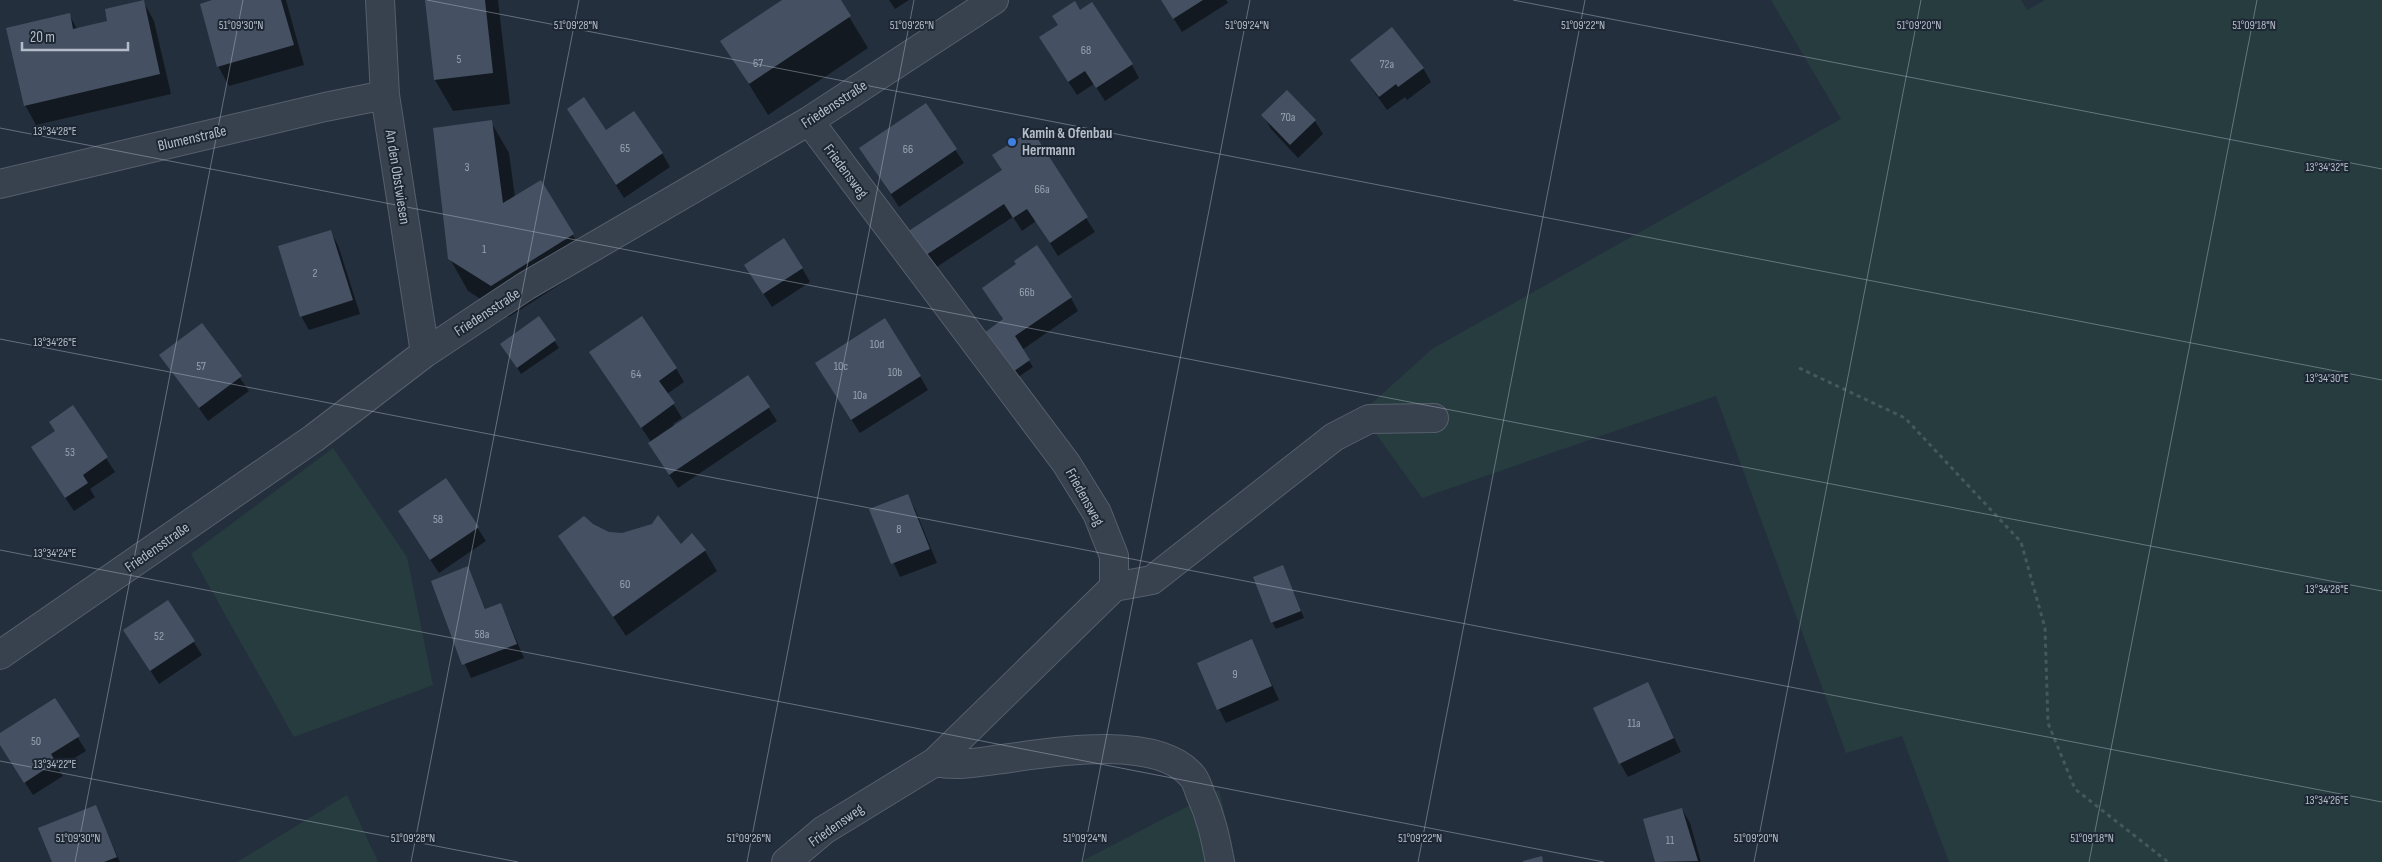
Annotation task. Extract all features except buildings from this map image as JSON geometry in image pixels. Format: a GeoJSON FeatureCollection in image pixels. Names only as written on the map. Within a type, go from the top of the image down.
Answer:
{"type":"FeatureCollection","features":[{"type":"Feature","properties":{"kind":"street","name":"An den Obstwiesen"},"geometry":{"type":"LineString","coordinates":[[380,0],[385,95],[425,353]]}},
{"type":"Feature","properties":{"kind":"street","name":"Friedensstraße"},"geometry":{"type":"LineString","coordinates":[[0,655],[314,438],[425,353],[526,286],[809,121],[994,0]]}},
{"type":"Feature","properties":{"kind":"street","name":"Blumenstraße"},"geometry":{"type":"LineString","coordinates":[[0,184],[325,107],[385,95]]}},
{"type":"Feature","properties":{"kind":"street","name":"Friedensweg"},"geometry":{"type":"LineString","coordinates":[[786,862],[824,830],[935,762],[1114,588],[1114,556],[1098,512],[1066,463],[809,121]]}},
{"type":"Feature","properties":{"kind":"street"},"geometry":{"type":"LineString","coordinates":[[1114,588],[1152,580],[1334,437],[1370,419],[1434,418]]}},
{"type":"Feature","properties":{"kind":"street"},"geometry":{"type":"LineString","coordinates":[[935,762],[952,766],[1026,756],[1136,749],[1166,758],[1192,776],[1212,818],[1220,862]]}},
{"type":"Feature","properties":{"kind":"path"},"geometry":{"type":"LineString","coordinates":[[1798,368],[1905,418],[2022,542],[2045,628],[2048,723],[2075,789],[2168,862]]}},
{"type":"Feature","properties":{"kind":"green space"},"geometry":{"type":"Polygon","coordinates":[[[1771,0],[2021,0],[2027,10],[2045,0],[2382,0],[2382,862],[1949,862],[1902,736],[1846,753],[1716,396],[1422,498],[1361,413],[1432,349],[1841,119],[1771,0]]]}},
{"type":"Feature","properties":{"kind":"green space"},"geometry":{"type":"Polygon","coordinates":[[[333,448],[407,557],[433,685],[294,737],[191,554],[333,448]]]}},
{"type":"Feature","properties":{"kind":"green space"},"geometry":{"type":"Polygon","coordinates":[[[1219,790],[1236,862],[1080,862],[1219,790]]]}},
{"type":"Feature","properties":{"kind":"green space"},"geometry":{"type":"Polygon","coordinates":[[[347,795],[378,862],[237,862],[347,795]]]}},
{"type":"Feature","properties":{"kind":"place","name":"Kamin & Ofenbau Herrmann"},"geometry":{"type":"Point","coordinates":[1012,142]}}]}
